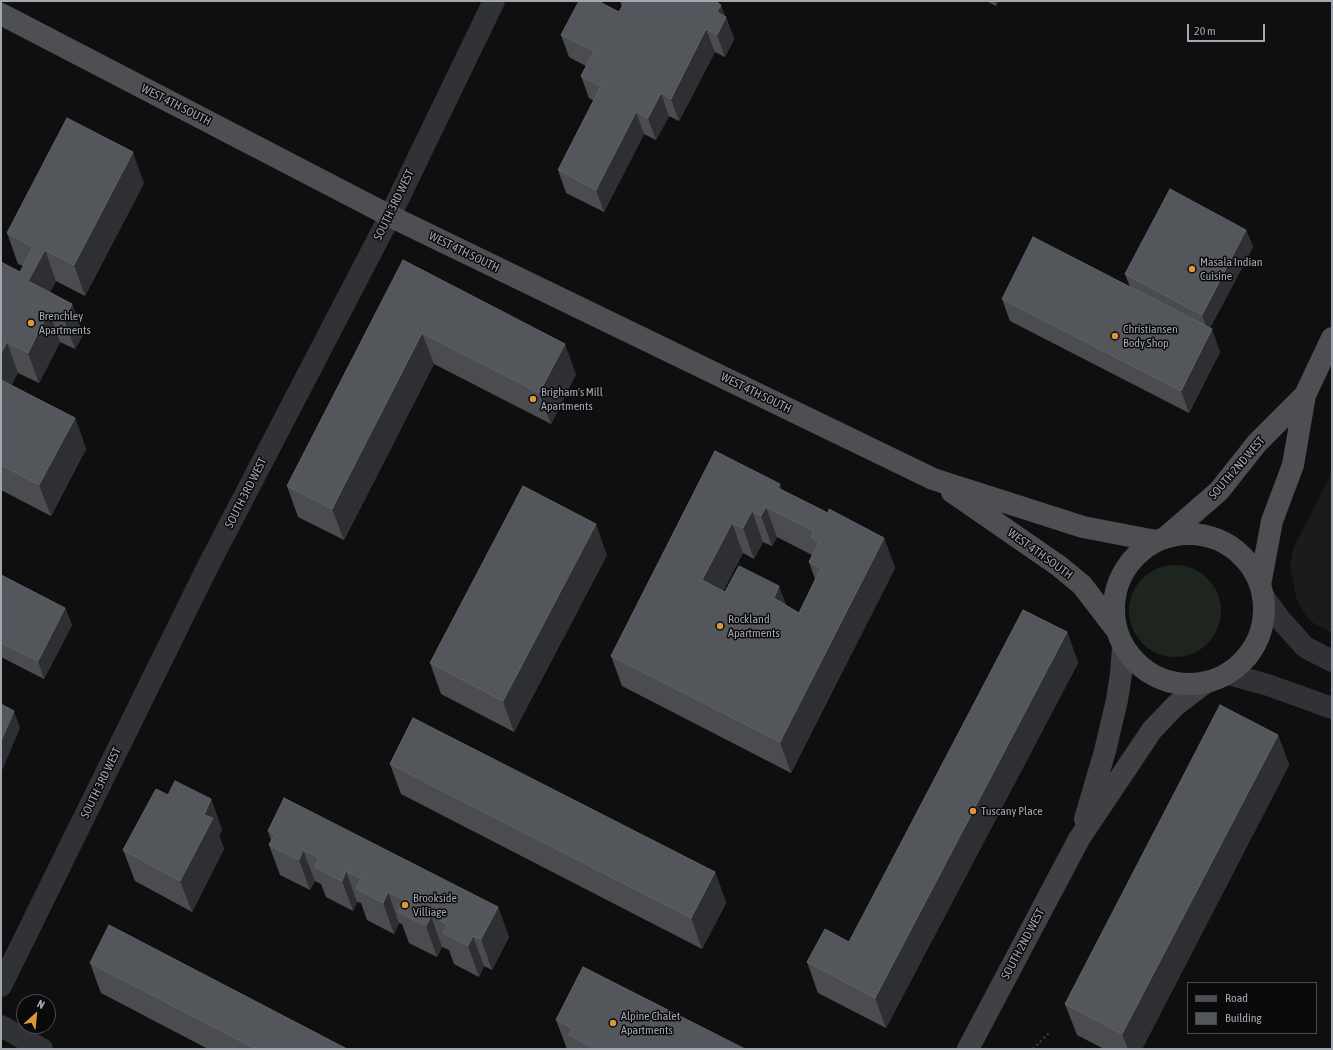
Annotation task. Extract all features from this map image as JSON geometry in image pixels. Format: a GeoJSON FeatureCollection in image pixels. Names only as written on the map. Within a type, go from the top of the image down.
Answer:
{"type":"FeatureCollection","features":[{"type":"Feature","properties":{"kind":"main road","name":"WEST 4TH SOUTH"},"geometry":{"type":"LineString","coordinates":[[1,14],[390,216],[933,479],[1083,527],[1161,539]]}},
{"type":"Feature","properties":{"kind":"main road","name":"SOUTH 2ND WEST"},"geometry":{"type":"LineString","coordinates":[[1262,591],[1272,522],[1293,465],[1305,395],[1332,338]]}},
{"type":"Feature","properties":{"kind":"main road","name":"SOUTH 2ND WEST"},"geometry":{"type":"LineString","coordinates":[[1079,839],[1105,752],[1116,706],[1121,674],[1119,638],[1113,607],[1116,586],[1125,568],[1139,552],[1161,539],[1219,491],[1257,443],[1305,395]]}},
{"type":"Feature","properties":{"kind":"main road","name":"WEST 4TH SOUTH"},"geometry":{"type":"LineString","coordinates":[[933,479],[1059,566],[1082,585],[1138,666],[1158,679],[1181,685],[1205,683],[1228,674],[1246,660],[1258,640],[1264,619],[1262,591]]}},
{"type":"Feature","properties":{"kind":"main road"},"geometry":{"type":"LineString","coordinates":[[1161,539],[1185,534],[1204,536],[1223,542],[1239,553],[1252,568],[1262,591]]}},
{"type":"Feature","properties":{"kind":"main road","name":"SOUTH 2ND WEST"},"geometry":{"type":"LineString","coordinates":[[968,1049],[1079,839],[1152,730],[1176,705],[1205,683]]}},
{"type":"Feature","properties":{"kind":"street","name":"SOUTH 3RD WEST"},"geometry":{"type":"LineString","coordinates":[[1,986],[207,568],[390,216],[494,1]]}},
{"type":"Feature","properties":{"kind":"street"},"geometry":{"type":"LineString","coordinates":[[1262,591],[1279,618],[1305,647],[1332,661]]}},
{"type":"Feature","properties":{"kind":"street"},"geometry":{"type":"LineString","coordinates":[[1228,674],[1274,687],[1332,708]]}},
{"type":"Feature","properties":{"kind":"street"},"geometry":{"type":"LineString","coordinates":[[1,1026],[42,1049]]}},
{"type":"Feature","properties":{"kind":"path"},"geometry":{"type":"LineString","coordinates":[[1033,1049],[1049,1033]]}},
{"type":"Feature","properties":{"kind":"shaded area"},"geometry":{"type":"Polygon","coordinates":[[[1332,473],[1332,633],[1313,623],[1304,613],[1296,598],[1290,566],[1294,546],[1332,473]]]}},
{"type":"Feature","properties":{"kind":"shaded area"},"geometry":{"type":"Polygon","coordinates":[[[1175,565],[1184,566],[1201,573],[1213,585],[1220,602],[1220,620],[1213,637],[1201,649],[1184,656],[1175,657],[1166,656],[1149,649],[1137,637],[1130,620],[1129,611],[1130,602],[1137,585],[1149,573],[1166,566],[1175,565]]]}},
{"type":"Feature","properties":{"kind":"building"},"geometry":{"type":"Polygon","coordinates":[[[579,1],[598,1],[619,12],[625,1],[714,1],[721,5],[717,12],[726,17],[717,35],[706,29],[671,99],[661,93],[648,118],[636,112],[596,190],[558,170],[601,86],[581,76],[594,51],[561,35],[579,1]]]}},
{"type":"Feature","properties":{"kind":"building"},"geometry":{"type":"Polygon","coordinates":[[[67,118],[133,152],[74,265],[45,250],[28,281],[72,304],[64,319],[49,311],[28,353],[7,342],[1,353],[1,262],[20,272],[33,247],[7,233],[67,118]]]}},
{"type":"Feature","properties":{"kind":"building","name":"Masala Indian Cuisine"},"geometry":{"type":"Polygon","coordinates":[[[1170,189],[1246,230],[1202,315],[1125,274],[1170,189]]]}},
{"type":"Feature","properties":{"kind":"building","name":"Christiansen Body Shop"},"geometry":{"type":"Polygon","coordinates":[[[1033,237],[1212,329],[1181,391],[1002,299],[1033,237]]]}},
{"type":"Feature","properties":{"kind":"building"},"geometry":{"type":"Polygon","coordinates":[[[403,260],[565,344],[539,393],[422,333],[332,509],[287,486],[403,260]]]}},
{"type":"Feature","properties":{"kind":"building"},"geometry":{"type":"Polygon","coordinates":[[[1,380],[75,418],[39,485],[1,465],[1,380]]]}},
{"type":"Feature","properties":{"kind":"building","name":"Rockland Apartments"},"geometry":{"type":"Polygon","coordinates":[[[715,451],[780,484],[778,488],[828,513],[829,509],[884,538],[780,742],[611,656],[715,451]],[[766,507],[761,516],[752,511],[743,528],[732,523],[702,580],[725,592],[739,566],[779,586],[774,598],[799,613],[821,568],[809,562],[819,542],[811,537],[814,531],[766,507]]]}},
{"type":"Feature","properties":{"kind":"building"},"geometry":{"type":"Polygon","coordinates":[[[523,486],[596,524],[503,701],[430,663],[523,486]]]}},
{"type":"Feature","properties":{"kind":"building"},"geometry":{"type":"Polygon","coordinates":[[[1,575],[65,608],[38,661],[1,643],[1,575]]]}},
{"type":"Feature","properties":{"kind":"building"},"geometry":{"type":"Polygon","coordinates":[[[1023,610],[1067,632],[875,998],[807,962],[825,929],[849,942],[1023,610]]]}},
{"type":"Feature","properties":{"kind":"building"},"geometry":{"type":"Polygon","coordinates":[[[1,704],[14,711],[1,741],[1,704]]]}},
{"type":"Feature","properties":{"kind":"building"},"geometry":{"type":"Polygon","coordinates":[[[1220,705],[1278,735],[1122,1034],[1065,1004],[1220,705]]]}},
{"type":"Feature","properties":{"kind":"building"},"geometry":{"type":"Polygon","coordinates":[[[413,718],[715,872],[691,918],[390,764],[413,718]]]}},
{"type":"Feature","properties":{"kind":"building"},"geometry":{"type":"Polygon","coordinates":[[[175,781],[211,799],[204,815],[213,818],[180,881],[123,850],[156,789],[168,795],[175,781]]]}},
{"type":"Feature","properties":{"kind":"building"},"geometry":{"type":"Polygon","coordinates":[[[284,798],[498,907],[481,939],[473,936],[468,946],[443,933],[447,924],[431,916],[426,926],[398,912],[404,900],[388,892],[383,903],[356,889],[361,878],[346,871],[342,881],[315,867],[319,858],[303,850],[299,860],[269,845],[275,834],[268,831],[284,798]]]}},
{"type":"Feature","properties":{"kind":"building"},"geometry":{"type":"Polygon","coordinates":[[[109,925],[347,1049],[256,1049],[90,963],[109,925]]]}},
{"type":"Feature","properties":{"kind":"building"},"geometry":{"type":"Polygon","coordinates":[[[583,967],[745,1049],[595,1049],[569,1035],[572,1028],[556,1020],[583,967]]]}},
{"type":"Feature","properties":{"kind":"place","name":"Masala Indian Cuisine"},"geometry":{"type":"Point","coordinates":[1192,269]}},
{"type":"Feature","properties":{"kind":"place","name":"Brenchley Apartments"},"geometry":{"type":"Point","coordinates":[31,323]}},
{"type":"Feature","properties":{"kind":"place","name":"Christiansen Body Shop"},"geometry":{"type":"Point","coordinates":[1115,336]}},
{"type":"Feature","properties":{"kind":"place","name":"Brigham's Mill Apartments"},"geometry":{"type":"Point","coordinates":[533,399]}},
{"type":"Feature","properties":{"kind":"place","name":"Rockland Apartments"},"geometry":{"type":"Point","coordinates":[720,626]}},
{"type":"Feature","properties":{"kind":"place","name":"Tuscany Place"},"geometry":{"type":"Point","coordinates":[973,811]}},
{"type":"Feature","properties":{"kind":"place","name":"Brookside Villiage"},"geometry":{"type":"Point","coordinates":[405,905]}},
{"type":"Feature","properties":{"kind":"place","name":"Alpine Chalet Apartments"},"geometry":{"type":"Point","coordinates":[613,1023]}}]}
